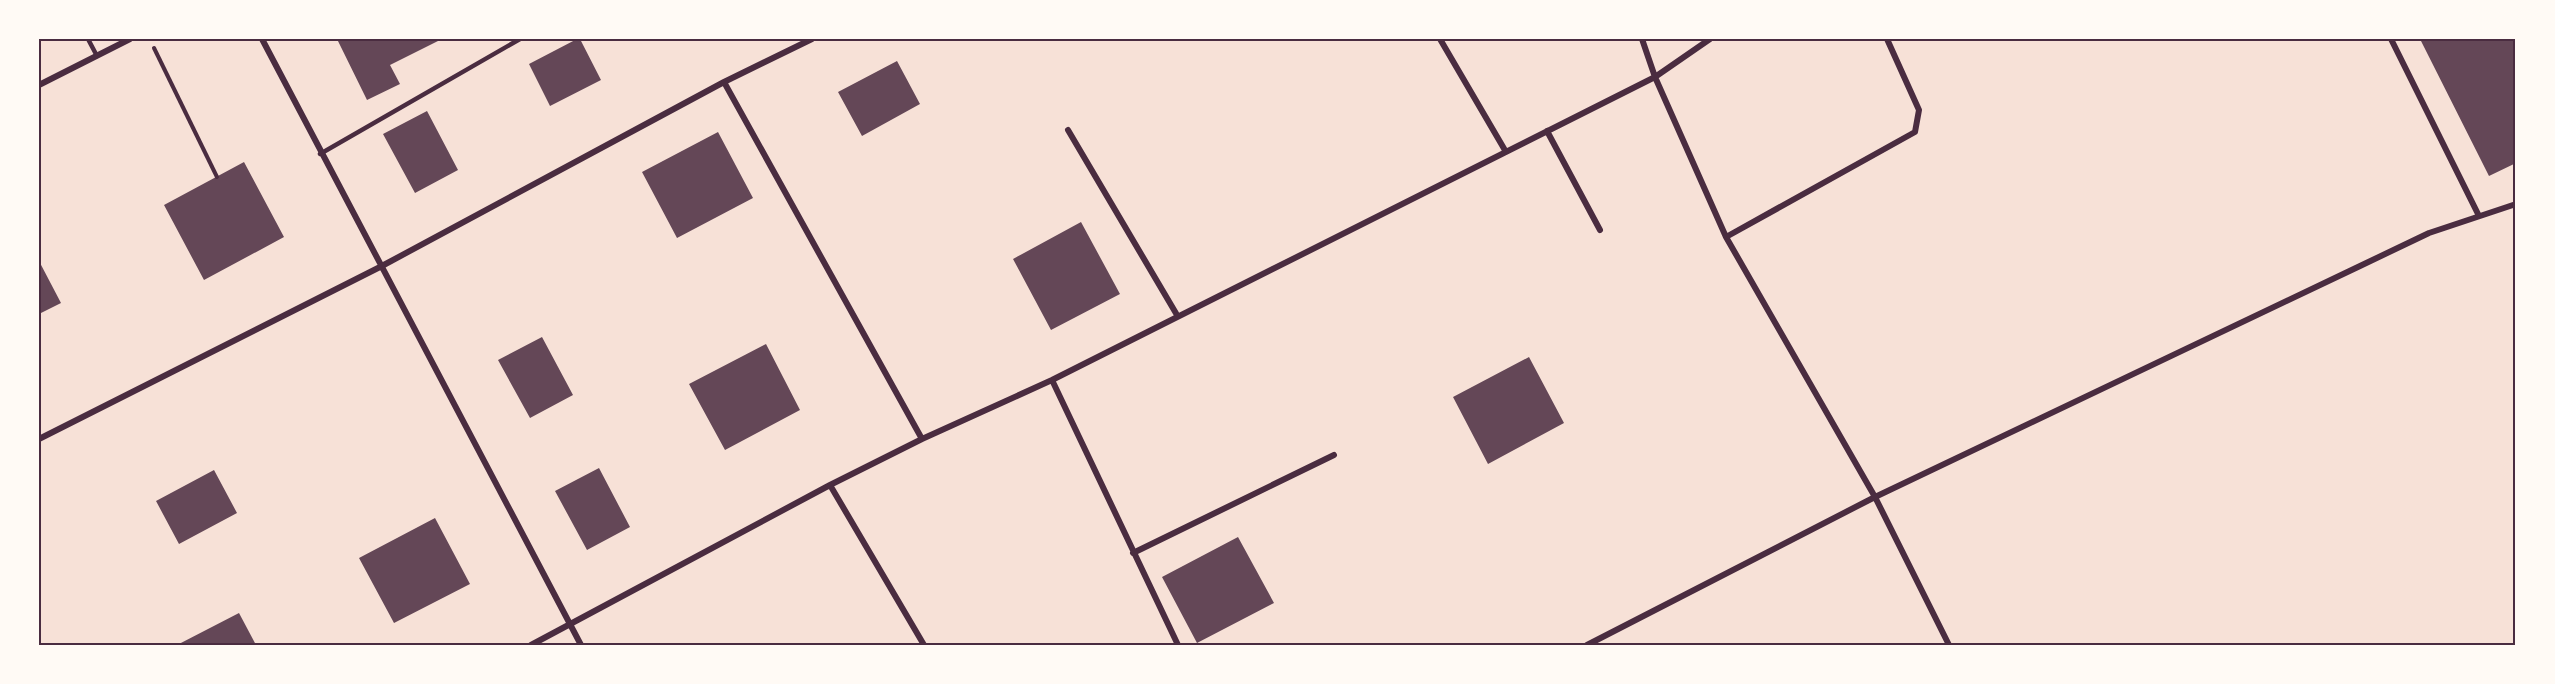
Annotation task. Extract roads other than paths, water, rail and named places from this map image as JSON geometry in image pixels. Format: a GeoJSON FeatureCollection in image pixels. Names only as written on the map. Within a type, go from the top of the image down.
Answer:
{"type":"FeatureCollection","features":[{"type":"Feature","properties":{"kind":"street"},"geometry":{"type":"LineString","coordinates":[[39,85],[130,39]]}},
{"type":"Feature","properties":{"kind":"street"},"geometry":{"type":"LineString","coordinates":[[262,39],[320,154],[581,645]]}},
{"type":"Feature","properties":{"kind":"street"},"geometry":{"type":"LineString","coordinates":[[39,438],[380,267],[724,82],[812,39]]}},
{"type":"Feature","properties":{"kind":"street"},"geometry":{"type":"LineString","coordinates":[[1440,39],[1506,152]]}},
{"type":"Feature","properties":{"kind":"street"},"geometry":{"type":"LineString","coordinates":[[1642,39],[1655,77],[1726,237],[1875,497],[1949,645]]}},
{"type":"Feature","properties":{"kind":"street"},"geometry":{"type":"LineString","coordinates":[[531,645],[830,485],[922,439],[1052,380],[1177,315],[1655,77],[1710,39]]}},
{"type":"Feature","properties":{"kind":"street"},"geometry":{"type":"LineString","coordinates":[[1726,237],[1915,132],[1919,110],[1887,39]]}},
{"type":"Feature","properties":{"kind":"street"},"geometry":{"type":"LineString","coordinates":[[2391,39],[2480,216]]}},
{"type":"Feature","properties":{"kind":"street"},"geometry":{"type":"LineString","coordinates":[[724,82],[922,439]]}},
{"type":"Feature","properties":{"kind":"street"},"geometry":{"type":"LineString","coordinates":[[1068,130],[1177,315]]}},
{"type":"Feature","properties":{"kind":"street"},"geometry":{"type":"LineString","coordinates":[[1547,131],[1600,230]]}},
{"type":"Feature","properties":{"kind":"street"},"geometry":{"type":"LineString","coordinates":[[1587,645],[1875,497],[2428,233],[2516,204]]}},
{"type":"Feature","properties":{"kind":"street"},"geometry":{"type":"LineString","coordinates":[[1052,380],[1178,645]]}},
{"type":"Feature","properties":{"kind":"street"},"geometry":{"type":"LineString","coordinates":[[1133,553],[1334,455]]}},
{"type":"Feature","properties":{"kind":"street"},"geometry":{"type":"LineString","coordinates":[[830,485],[924,645]]}},
{"type":"Feature","properties":{"kind":"lane"},"geometry":{"type":"LineString","coordinates":[[88,39],[97,56]]}},
{"type":"Feature","properties":{"kind":"lane"},"geometry":{"type":"LineString","coordinates":[[320,154],[520,39]]}}]}
